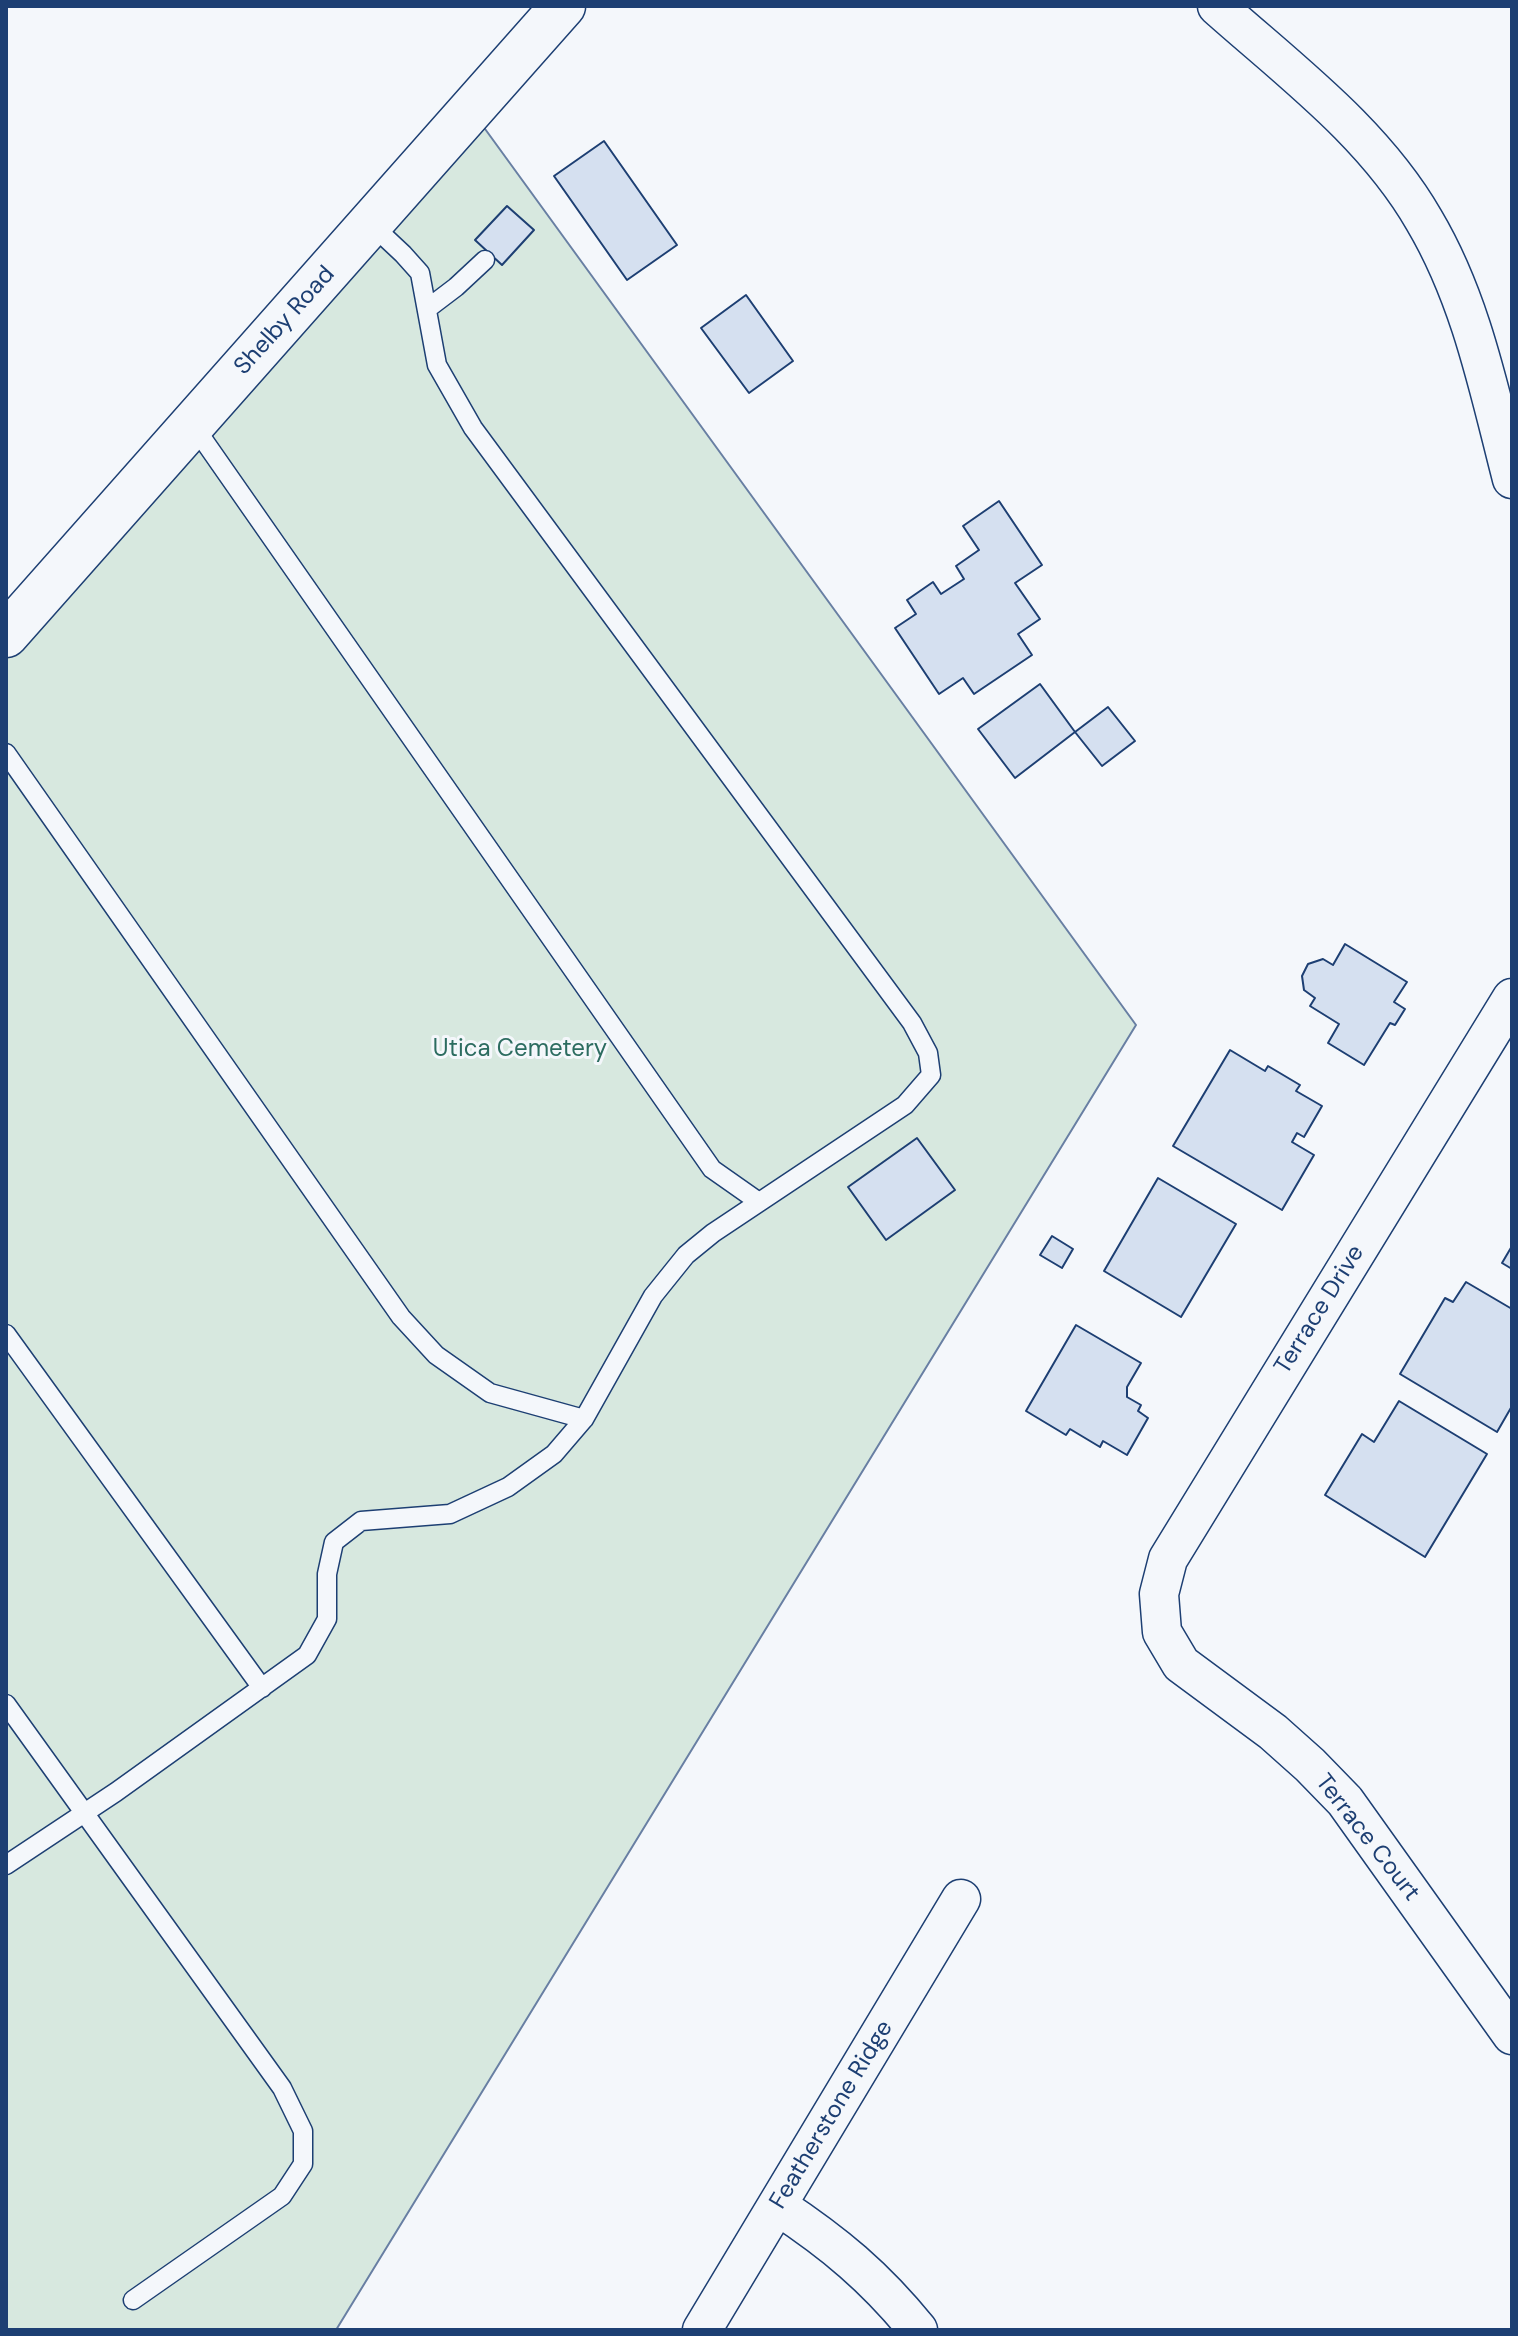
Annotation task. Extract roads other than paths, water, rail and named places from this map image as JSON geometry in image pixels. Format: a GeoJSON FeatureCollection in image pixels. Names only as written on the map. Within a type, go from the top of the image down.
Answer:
{"type":"FeatureCollection","features":[{"type":"Feature","properties":{"kind":"street","name":"Shelby Road"},"geometry":{"type":"LineString","coordinates":[[6,635],[563,6]]}},
{"type":"Feature","properties":{"kind":"street"},"geometry":{"type":"LineString","coordinates":[[1217,6],[1365,141],[1424,220],[1466,308],[1512,479]]}},
{"type":"Feature","properties":{"kind":"street","name":"Terrace Drive"},"geometry":{"type":"LineString","coordinates":[[1162,1632],[1159,1594],[1168,1559],[1512,998]]}},
{"type":"Feature","properties":{"kind":"street","name":"Terrace Court"},"geometry":{"type":"LineString","coordinates":[[1162,1632],[1181,1664],[1273,1732],[1345,1801],[1512,2035]]}},
{"type":"Feature","properties":{"kind":"street","name":"Featherstone Ridge"},"geometry":{"type":"LineString","coordinates":[[702,2330],[961,1899]]}},
{"type":"Feature","properties":{"kind":"street"},"geometry":{"type":"LineString","coordinates":[[778,2206],[847,2255],[896,2303],[918,2330]]}},
{"type":"Feature","properties":{"kind":"lane"},"geometry":{"type":"LineString","coordinates":[[6,1865],[85,1813],[307,1655],[327,1619],[327,1574],[334,1542],[361,1521],[450,1514],[508,1487],[554,1454],[584,1419],[653,1296],[686,1255],[713,1233],[905,1105],[931,1075],[928,1053],[912,1023],[473,428],[437,365],[420,273],[371,224]]}},
{"type":"Feature","properties":{"kind":"lane"},"geometry":{"type":"LineString","coordinates":[[427,309],[485,260]]}},
{"type":"Feature","properties":{"kind":"lane"},"geometry":{"type":"LineString","coordinates":[[193,425],[712,1169],[759,1202]]}},
{"type":"Feature","properties":{"kind":"lane"},"geometry":{"type":"LineString","coordinates":[[6,753],[401,1317],[436,1355],[490,1393],[584,1419]]}},
{"type":"Feature","properties":{"kind":"lane"},"geometry":{"type":"LineString","coordinates":[[6,1334],[262,1688]]}},
{"type":"Feature","properties":{"kind":"lane"},"geometry":{"type":"LineString","coordinates":[[6,1704],[282,2088],[303,2131],[303,2164],[282,2196],[133,2300]]}},
{"type":"Feature","properties":{"kind":"park label","name":"Utica Cemetery"},"geometry":{"type":"Point","coordinates":[520,1050]}}]}
